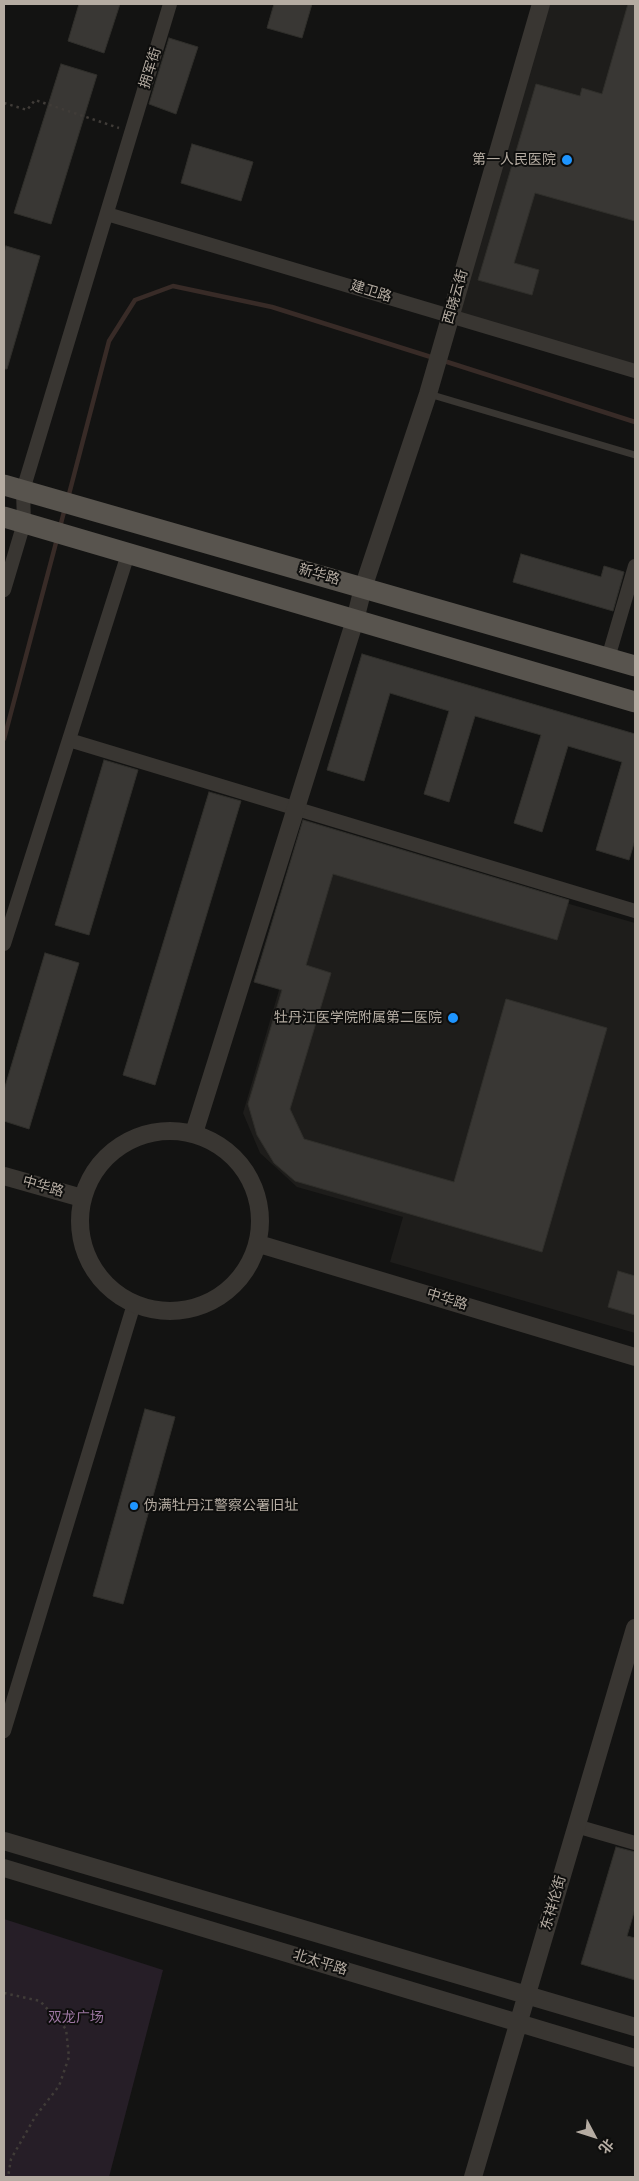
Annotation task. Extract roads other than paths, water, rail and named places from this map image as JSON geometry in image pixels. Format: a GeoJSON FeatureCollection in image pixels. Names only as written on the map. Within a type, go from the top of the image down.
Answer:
{"type":"FeatureCollection","features":[{"type":"Feature","properties":{"kind":"main road","name":"新华路"},"geometry":{"type":"LineString","coordinates":[[13,487],[635,666]]}},
{"type":"Feature","properties":{"kind":"main road"},"geometry":{"type":"LineString","coordinates":[[4,517],[635,702]]}},
{"type":"Feature","properties":{"kind":"street","name":"拥军街"},"geometry":{"type":"LineString","coordinates":[[4,590],[24,523],[13,487],[107,214],[170,4]]}},
{"type":"Feature","properties":{"kind":"street","name":"西晓云街"},"geometry":{"type":"LineString","coordinates":[[194,1133],[355,620],[363,588],[428,394],[541,4]]}},
{"type":"Feature","properties":{"kind":"street","name":"建卫路"},"geometry":{"type":"LineString","coordinates":[[107,214],[635,371]]}},
{"type":"Feature","properties":{"kind":"street"},"geometry":{"type":"LineString","coordinates":[[4,944],[128,554]]}},
{"type":"Feature","properties":{"kind":"street"},"geometry":{"type":"LineString","coordinates":[[608,658],[635,566]]}},
{"type":"Feature","properties":{"kind":"street"},"geometry":{"type":"LineString","coordinates":[[69,740],[635,911]]}},
{"type":"Feature","properties":{"kind":"street"},"geometry":{"type":"LineString","coordinates":[[166,1130],[194,1133],[220,1144],[241,1163],[256,1188],[262,1216],[259,1244],[246,1271],[226,1293],[200,1307],[170,1312],[141,1307],[115,1294],[96,1274],[84,1250],[79,1224],[82,1198],[94,1172],[113,1150],[138,1136],[166,1130]]}},
{"type":"Feature","properties":{"kind":"street","name":"中华路"},"geometry":{"type":"LineString","coordinates":[[4,1176],[82,1198]]}},
{"type":"Feature","properties":{"kind":"street","name":"中华路"},"geometry":{"type":"LineString","coordinates":[[259,1244],[635,1357]]}},
{"type":"Feature","properties":{"kind":"street"},"geometry":{"type":"LineString","coordinates":[[4,1730],[134,1304]]}},
{"type":"Feature","properties":{"kind":"street","name":"东祥伦街"},"geometry":{"type":"LineString","coordinates":[[473,2177],[635,1628]]}},
{"type":"Feature","properties":{"kind":"street"},"geometry":{"type":"LineString","coordinates":[[576,1826],[635,1843]]}},
{"type":"Feature","properties":{"kind":"street","name":"北太平路"},"geometry":{"type":"LineString","coordinates":[[4,1841],[635,2027]]}},
{"type":"Feature","properties":{"kind":"street","name":"北太平路"},"geometry":{"type":"LineString","coordinates":[[4,1868],[635,2058]]}},
{"type":"Feature","properties":{"kind":"lane"},"geometry":{"type":"LineString","coordinates":[[428,394],[635,455]]}},
{"type":"Feature","properties":{"kind":"waterway"},"geometry":{"type":"LineString","coordinates":[[68,498],[109,341],[135,300],[173,286],[272,307],[434,358]]}},
{"type":"Feature","properties":{"kind":"waterway"},"geometry":{"type":"LineString","coordinates":[[441,360],[635,422]]}},
{"type":"Feature","properties":{"kind":"waterway"},"geometry":{"type":"LineString","coordinates":[[60,527],[65,508]]}},
{"type":"Feature","properties":{"kind":"waterway"},"geometry":{"type":"LineString","coordinates":[[4,739],[57,539]]}},
{"type":"Feature","properties":{"kind":"place","name":"第一人民医院"},"geometry":{"type":"Point","coordinates":[567,160]}},
{"type":"Feature","properties":{"kind":"place","name":"牡丹江医学院附属第二医院"},"geometry":{"type":"Point","coordinates":[453,1018]}},
{"type":"Feature","properties":{"kind":"place","name":"伪满牡丹江警察公署旧址"},"geometry":{"type":"Point","coordinates":[134,1506]}},
{"type":"Feature","properties":{"kind":"park label","name":"双龙广场"},"geometry":{"type":"Point","coordinates":[76,2018]}}]}
